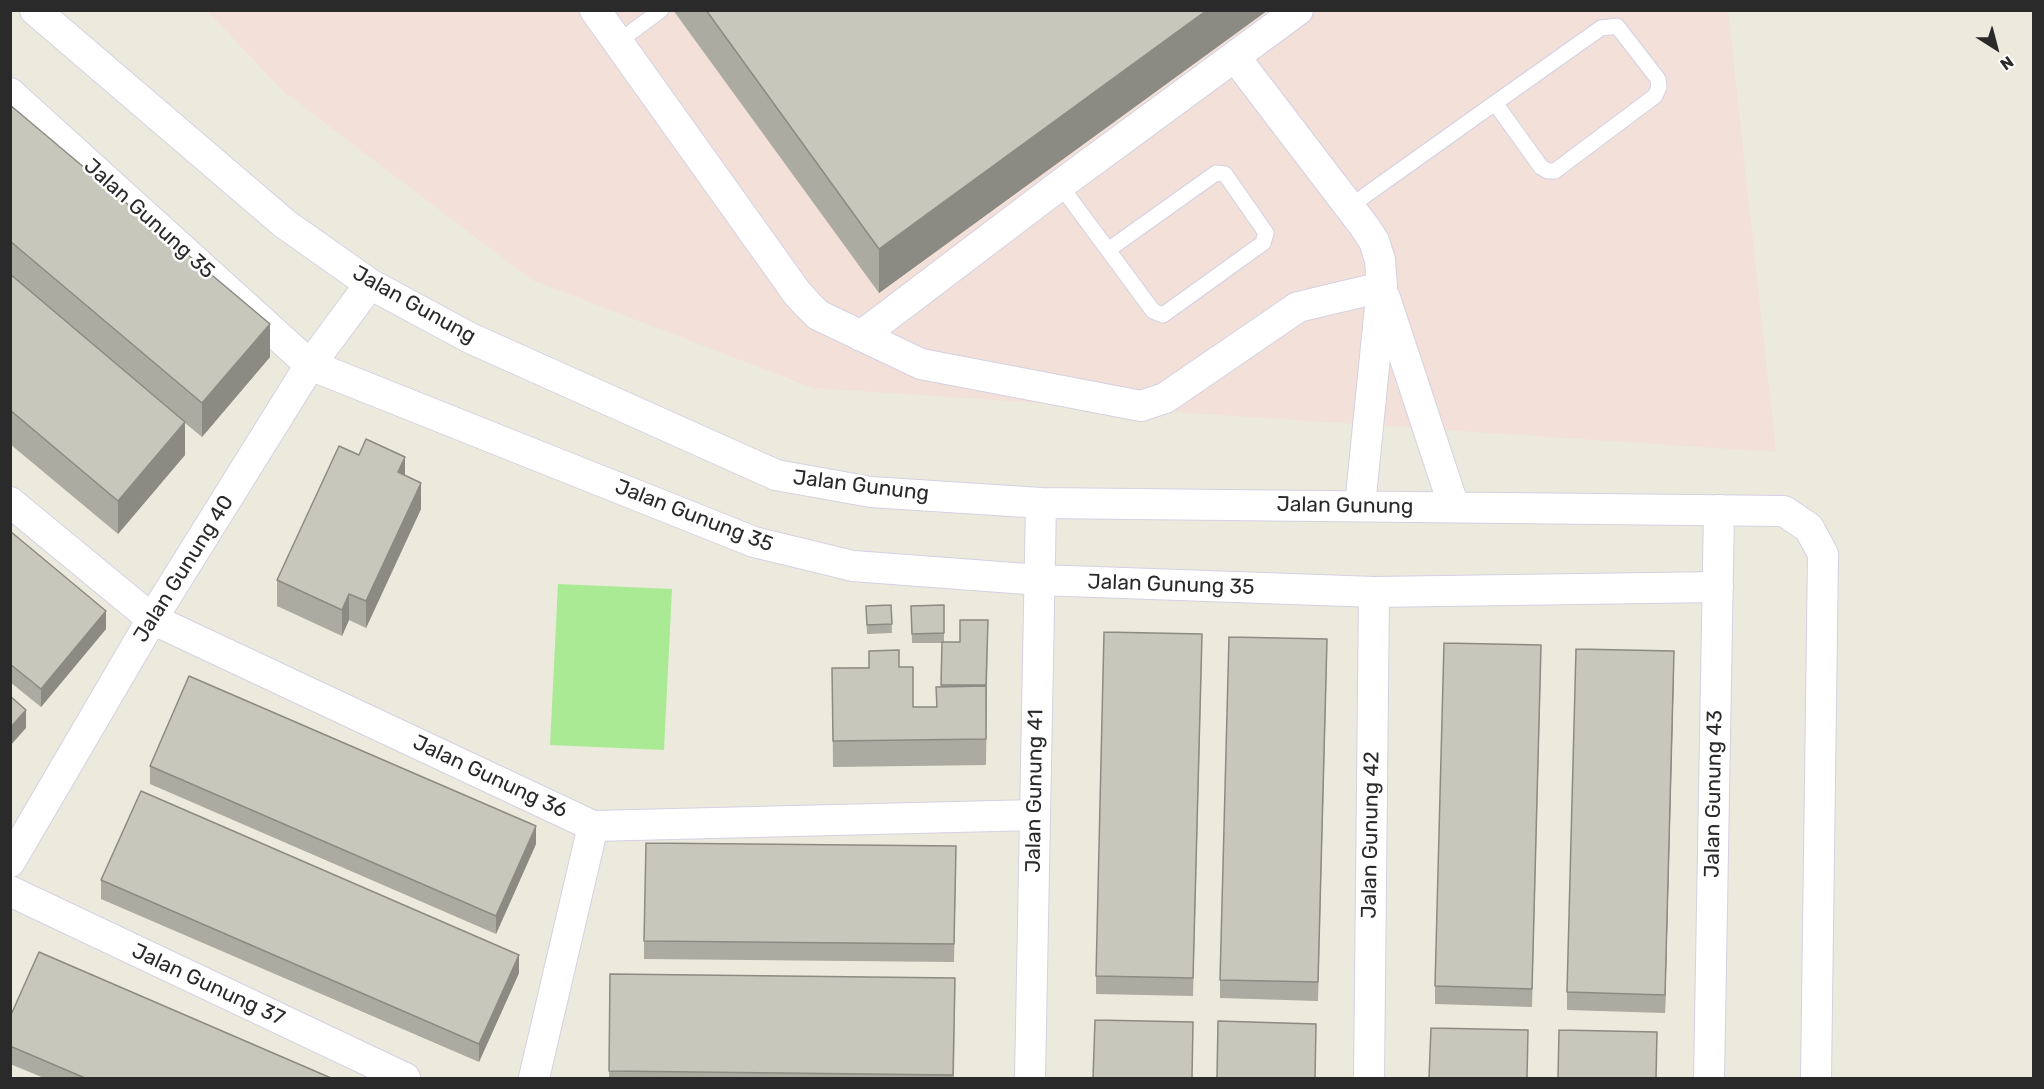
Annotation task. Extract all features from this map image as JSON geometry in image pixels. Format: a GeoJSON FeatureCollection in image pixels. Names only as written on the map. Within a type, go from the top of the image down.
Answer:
{"type":"FeatureCollection","features":[{"type":"Feature","properties":{"kind":"street","name":"Jalan Gunung"},"geometry":{"type":"LineString","coordinates":[[35,10],[285,224],[370,284],[470,338],[776,475],[871,492],[1041,503],[1784,511],[1809,528],[1823,554],[1816,1078]]}},
{"type":"Feature","properties":{"kind":"street"},"geometry":{"type":"LineString","coordinates":[[595,10],[797,293],[818,315],[921,364],[1141,406],[1165,398],[1298,307],[1382,287]]}},
{"type":"Feature","properties":{"kind":"street"},"geometry":{"type":"LineString","coordinates":[[861,336],[1060,185],[1298,10]]}},
{"type":"Feature","properties":{"kind":"street"},"geometry":{"type":"LineString","coordinates":[[1235,57],[1374,241],[1380,260],[1382,287],[1360,506]]}},
{"type":"Feature","properties":{"kind":"street","name":"Jalan Gunung 35"},"geometry":{"type":"LineString","coordinates":[[10,93],[310,365],[754,542],[853,566],[1040,580],[1374,592],[1718,587]]}},
{"type":"Feature","properties":{"kind":"street","name":"Jalan Gunung 40"},"geometry":{"type":"LineString","coordinates":[[10,862],[152,619],[310,365],[370,284]]}},
{"type":"Feature","properties":{"kind":"street"},"geometry":{"type":"LineString","coordinates":[[1382,287],[1454,507]]}},
{"type":"Feature","properties":{"kind":"street","name":"Jalan Gunung 36"},"geometry":{"type":"LineString","coordinates":[[10,502],[152,619],[593,826],[1035,815]]}},
{"type":"Feature","properties":{"kind":"street","name":"Jalan Gunung 41"},"geometry":{"type":"LineString","coordinates":[[1030,1078],[1041,503]]}},
{"type":"Feature","properties":{"kind":"street","name":"Jalan Gunung 43"},"geometry":{"type":"LineString","coordinates":[[1709,1078],[1719,510]]}},
{"type":"Feature","properties":{"kind":"street","name":"Jalan Gunung 42"},"geometry":{"type":"LineString","coordinates":[[1369,1078],[1374,592]]}},
{"type":"Feature","properties":{"kind":"street"},"geometry":{"type":"LineString","coordinates":[[534,1078],[593,826]]}},
{"type":"Feature","properties":{"kind":"street","name":"Jalan Gunung 37"},"geometry":{"type":"LineString","coordinates":[[10,891],[405,1078]]}},
{"type":"Feature","properties":{"kind":"lane"},"geometry":{"type":"LineString","coordinates":[[618,42],[661,10]]}},
{"type":"Feature","properties":{"kind":"lane"},"geometry":{"type":"LineString","coordinates":[[1349,207],[1495,103],[1601,28],[1610,25],[1617,26],[1659,79],[1659,87],[1655,96],[1555,171],[1548,171],[1541,167],[1495,103]]}},
{"type":"Feature","properties":{"kind":"lane"},"geometry":{"type":"LineString","coordinates":[[1060,185],[1153,311],[1163,315],[1263,243],[1266,232],[1225,174],[1216,173],[1108,250]]}},
{"type":"Feature","properties":{"kind":"shaded area"},"geometry":{"type":"Polygon","coordinates":[[[207,11],[1728,11],[1776,452],[813,388],[532,280],[284,92],[207,11]]]}},
{"type":"Feature","properties":{"kind":"green space"},"geometry":{"type":"Polygon","coordinates":[[[558,584],[672,589],[664,750],[550,745],[558,584]]]}},
{"type":"Feature","properties":{"kind":"building"},"geometry":{"type":"Polygon","coordinates":[[[706,10],[1207,10],[879,249],[706,10]]]}},
{"type":"Feature","properties":{"kind":"building"},"geometry":{"type":"Polygon","coordinates":[[[10,105],[270,324],[202,403],[10,241],[10,105]]]}},
{"type":"Feature","properties":{"kind":"building"},"geometry":{"type":"Polygon","coordinates":[[[10,274],[185,422],[118,501],[10,410],[10,274]]]}},
{"type":"Feature","properties":{"kind":"building"},"geometry":{"type":"Polygon","coordinates":[[[366,439],[405,457],[398,472],[421,483],[366,601],[349,594],[342,610],[277,580],[339,446],[359,455],[366,439]]]}},
{"type":"Feature","properties":{"kind":"building"},"geometry":{"type":"Polygon","coordinates":[[[10,531],[106,611],[41,689],[10,664],[10,531]]]}},
{"type":"Feature","properties":{"kind":"building"},"geometry":{"type":"Polygon","coordinates":[[[891,605],[892,624],[867,625],[866,606],[891,605]]]}},
{"type":"Feature","properties":{"kind":"building"},"geometry":{"type":"Polygon","coordinates":[[[944,605],[944,633],[912,634],[911,606],[944,605]]]}},
{"type":"Feature","properties":{"kind":"building"},"geometry":{"type":"Polygon","coordinates":[[[960,620],[988,620],[986,685],[941,685],[942,642],[960,642],[960,620]]]}},
{"type":"Feature","properties":{"kind":"building"},"geometry":{"type":"Polygon","coordinates":[[[1104,632],[1202,634],[1193,978],[1096,976],[1104,632]]]}},
{"type":"Feature","properties":{"kind":"building"},"geometry":{"type":"Polygon","coordinates":[[[1229,637],[1327,639],[1318,982],[1220,980],[1229,637]]]}},
{"type":"Feature","properties":{"kind":"building"},"geometry":{"type":"Polygon","coordinates":[[[1444,643],[1541,645],[1532,989],[1435,986],[1444,643]]]}},
{"type":"Feature","properties":{"kind":"building"},"geometry":{"type":"Polygon","coordinates":[[[1576,649],[1674,651],[1665,995],[1567,992],[1576,649]]]}},
{"type":"Feature","properties":{"kind":"building"},"geometry":{"type":"Polygon","coordinates":[[[899,650],[899,667],[913,667],[913,707],[937,707],[936,687],[986,686],[986,739],[833,741],[832,668],[869,668],[869,651],[899,650]]]}},
{"type":"Feature","properties":{"kind":"building"},"geometry":{"type":"Polygon","coordinates":[[[189,676],[536,826],[496,916],[150,766],[189,676]]]}},
{"type":"Feature","properties":{"kind":"building"},"geometry":{"type":"Polygon","coordinates":[[[10,696],[26,710],[10,728],[10,696]]]}},
{"type":"Feature","properties":{"kind":"building"},"geometry":{"type":"Polygon","coordinates":[[[141,791],[519,955],[479,1044],[101,880],[141,791]]]}},
{"type":"Feature","properties":{"kind":"building"},"geometry":{"type":"Polygon","coordinates":[[[646,843],[956,846],[954,944],[644,941],[646,843]]]}},
{"type":"Feature","properties":{"kind":"building"},"geometry":{"type":"Polygon","coordinates":[[[39,952],[331,1078],[85,1078],[10,1046],[10,1017],[39,952]]]}},
{"type":"Feature","properties":{"kind":"building"},"geometry":{"type":"Polygon","coordinates":[[[610,974],[955,978],[953,1075],[609,1071],[610,974]]]}},
{"type":"Feature","properties":{"kind":"building"},"geometry":{"type":"Polygon","coordinates":[[[1095,1020],[1193,1022],[1192,1078],[1093,1078],[1095,1020]]]}},
{"type":"Feature","properties":{"kind":"building"},"geometry":{"type":"Polygon","coordinates":[[[1218,1021],[1316,1024],[1315,1078],[1217,1078],[1218,1021]]]}},
{"type":"Feature","properties":{"kind":"building"},"geometry":{"type":"Polygon","coordinates":[[[1431,1028],[1528,1030],[1527,1078],[1429,1078],[1431,1028]]]}},
{"type":"Feature","properties":{"kind":"building"},"geometry":{"type":"Polygon","coordinates":[[[1559,1030],[1657,1032],[1656,1078],[1558,1078],[1559,1030]]]}}]}
